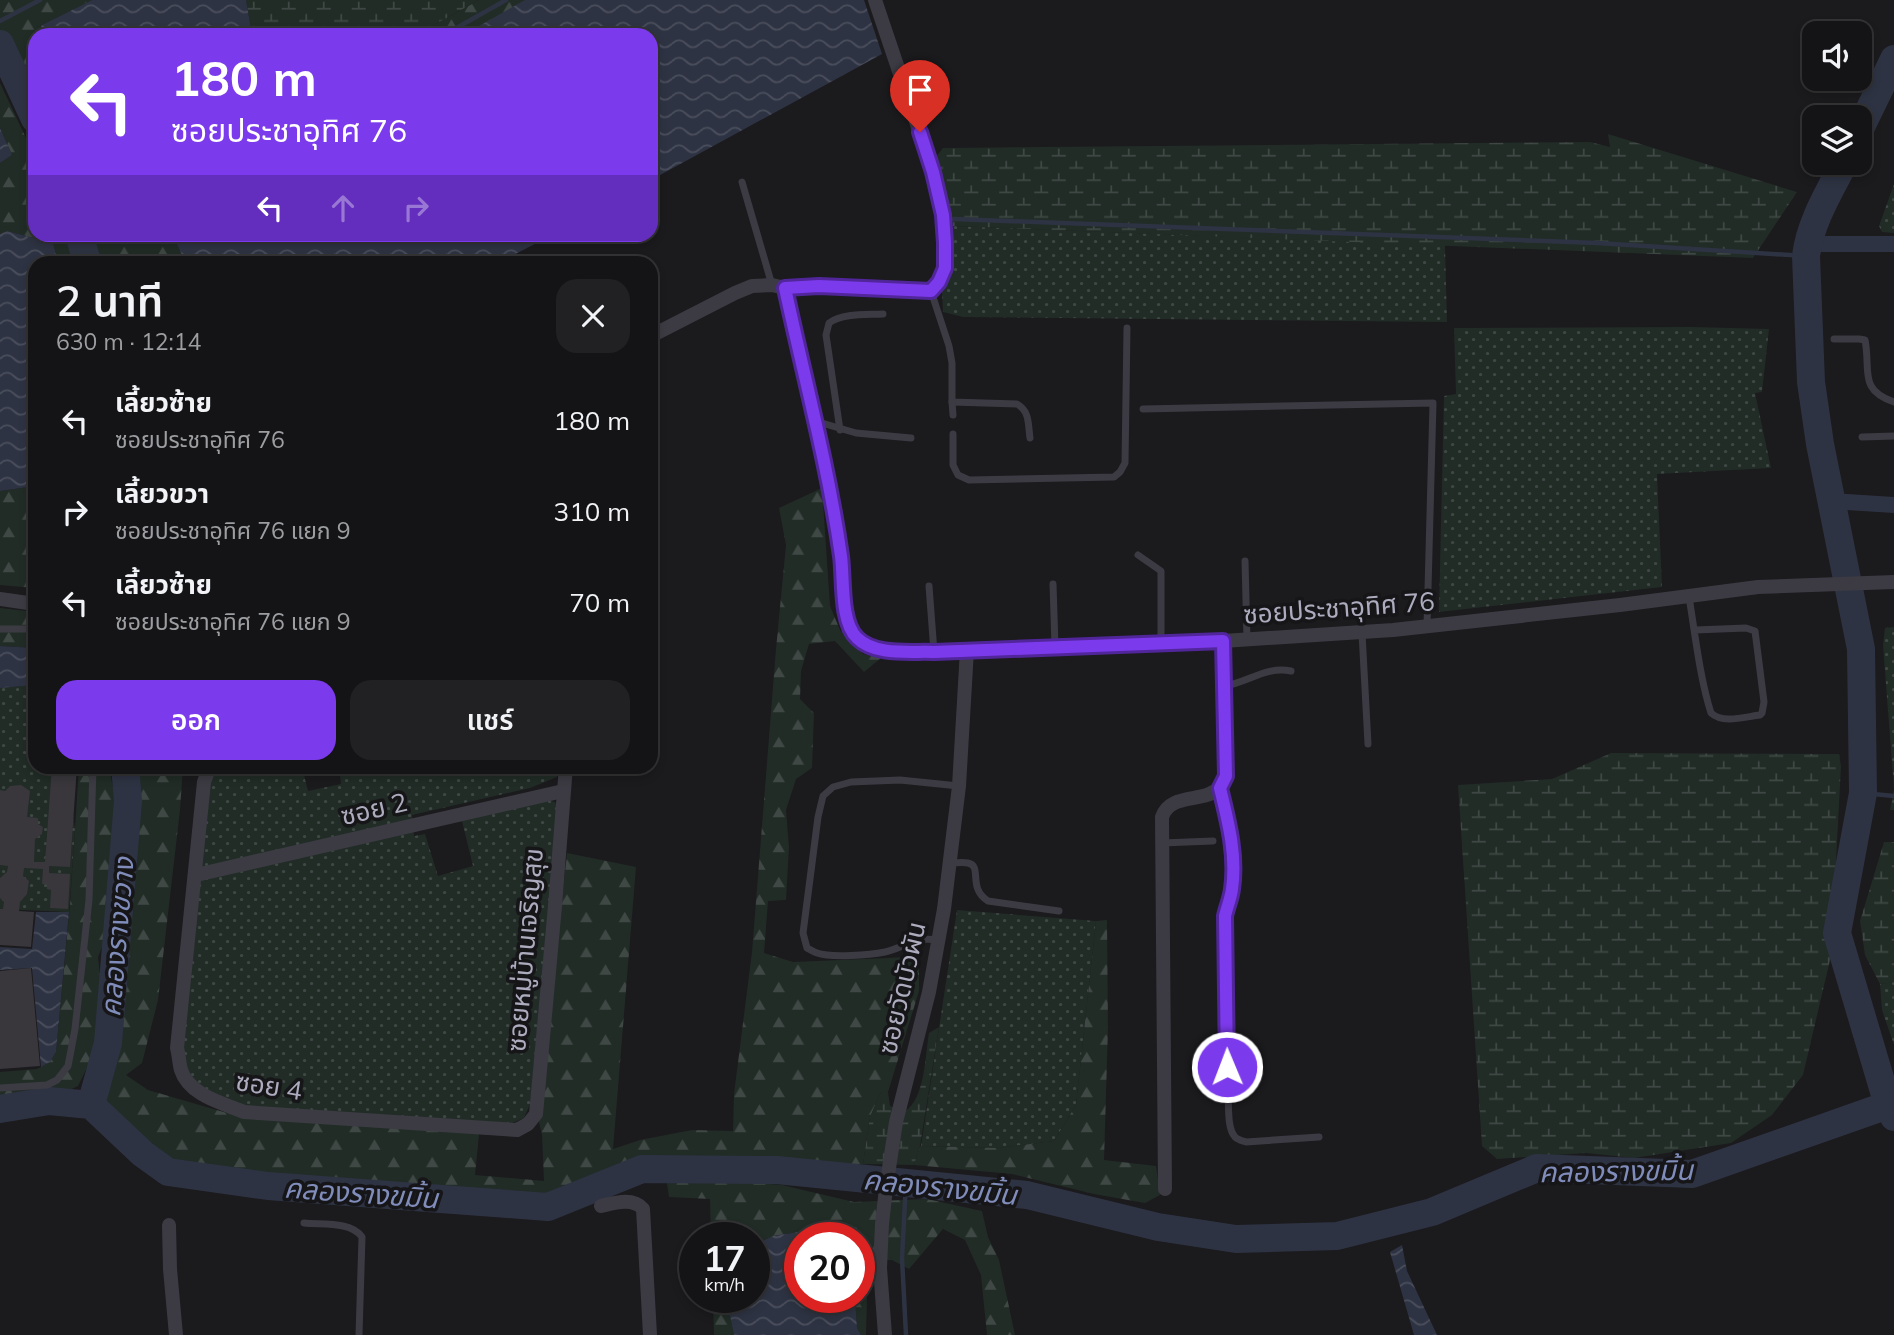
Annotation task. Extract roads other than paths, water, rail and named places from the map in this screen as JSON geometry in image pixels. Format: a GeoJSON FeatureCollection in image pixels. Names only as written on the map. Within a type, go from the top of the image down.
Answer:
{"type":"FeatureCollection","features":[{"type":"Feature","properties":{"kind":"street"},"geometry":{"type":"LineString","coordinates":[[658,332],[752,286],[931,291],[939,282],[945,268],[943,215],[933,172],[875,0]]}},
{"type":"Feature","properties":{"kind":"street","name":"ซอยประชาอุทิศ 76"},"geometry":{"type":"LineString","coordinates":[[778,286],[815,421],[834,510],[847,621],[856,638],[870,647],[934,652],[1247,640],[1427,626],[1786,584],[1894,582]]}},
{"type":"Feature","properties":{"kind":"street"},"geometry":{"type":"LineString","coordinates":[[0,599],[28,603]]}},
{"type":"Feature","properties":{"kind":"street"},"geometry":{"type":"LineString","coordinates":[[1165,1189],[1162,817],[1164,809],[1172,804],[1220,788],[1226,776],[1223,641]]}},
{"type":"Feature","properties":{"kind":"street","name":"ซอยวัดบัวผัน"},"geometry":{"type":"LineString","coordinates":[[886,1335],[880,1268],[886,1188],[901,1101],[929,992],[951,863],[959,786],[967,650]]}},
{"type":"Feature","properties":{"kind":"street","name":"ซอย 4"},"geometry":{"type":"LineString","coordinates":[[207,774],[204,782],[177,1048],[181,1072],[190,1087],[244,1112],[517,1130]]}},
{"type":"Feature","properties":{"kind":"street","name":"ซอยหมู่บ้านเจริญสุข"},"geometry":{"type":"LineString","coordinates":[[517,1130],[528,1124],[536,1114],[565,774]]}},
{"type":"Feature","properties":{"kind":"street","name":"ซอย 2"},"geometry":{"type":"LineString","coordinates":[[196,875],[563,791]]}},
{"type":"Feature","properties":{"kind":"street"},"geometry":{"type":"LineString","coordinates":[[601,1206],[631,1202],[637,1203],[643,1209],[650,1335]]}},
{"type":"Feature","properties":{"kind":"street"},"geometry":{"type":"LineString","coordinates":[[169,1225],[176,1335]]}},
{"type":"Feature","properties":{"kind":"lane"},"geometry":{"type":"LineString","coordinates":[[742,182],[778,286]]}},
{"type":"Feature","properties":{"kind":"lane"},"geometry":{"type":"LineString","coordinates":[[931,291],[949,346],[953,415]]}},
{"type":"Feature","properties":{"kind":"lane"},"geometry":{"type":"LineString","coordinates":[[840,430],[826,335],[829,323],[846,317],[883,314]]}},
{"type":"Feature","properties":{"kind":"lane"},"geometry":{"type":"LineString","coordinates":[[953,434],[953,465],[958,475],[969,480],[1114,477],[1125,463],[1127,328]]}},
{"type":"Feature","properties":{"kind":"lane"},"geometry":{"type":"LineString","coordinates":[[1834,339],[1865,340],[1868,378],[1872,389],[1876,394],[1894,402]]}},
{"type":"Feature","properties":{"kind":"lane"},"geometry":{"type":"LineString","coordinates":[[952,402],[1017,404],[1027,413],[1030,438]]}},
{"type":"Feature","properties":{"kind":"lane"},"geometry":{"type":"LineString","coordinates":[[1143,408],[1433,403],[1427,626]]}},
{"type":"Feature","properties":{"kind":"lane"},"geometry":{"type":"LineString","coordinates":[[815,421],[856,433],[911,438]]}},
{"type":"Feature","properties":{"kind":"lane"},"geometry":{"type":"LineString","coordinates":[[1862,437],[1894,436]]}},
{"type":"Feature","properties":{"kind":"lane"},"geometry":{"type":"LineString","coordinates":[[1138,555],[1161,570],[1161,643]]}},
{"type":"Feature","properties":{"kind":"lane"},"geometry":{"type":"LineString","coordinates":[[1245,561],[1247,640]]}},
{"type":"Feature","properties":{"kind":"lane"},"geometry":{"type":"LineString","coordinates":[[1053,584],[1055,647]]}},
{"type":"Feature","properties":{"kind":"lane"},"geometry":{"type":"LineString","coordinates":[[929,586],[934,652]]}},
{"type":"Feature","properties":{"kind":"lane"},"geometry":{"type":"LineString","coordinates":[[1689,596],[1695,630],[1709,709],[1713,716],[1730,719],[1762,713],[1765,702],[1755,631],[1746,628],[1695,630]]}},
{"type":"Feature","properties":{"kind":"lane"},"geometry":{"type":"LineString","coordinates":[[0,629],[28,629]]}},
{"type":"Feature","properties":{"kind":"lane"},"geometry":{"type":"LineString","coordinates":[[1362,632],[1368,744]]}},
{"type":"Feature","properties":{"kind":"lane"},"geometry":{"type":"LineString","coordinates":[[1224,686],[1236,684],[1265,671],[1291,671]]}},
{"type":"Feature","properties":{"kind":"lane"},"geometry":{"type":"LineString","coordinates":[[0,1088],[47,1084],[57,1080],[68,1066],[75,1030],[89,900],[93,774]]}},
{"type":"Feature","properties":{"kind":"lane"},"geometry":{"type":"LineString","coordinates":[[939,940],[914,940],[886,951],[838,956],[818,954],[807,948],[803,933],[823,796],[833,787],[851,782],[900,780],[959,786]]}},
{"type":"Feature","properties":{"kind":"lane"},"geometry":{"type":"LineString","coordinates":[[1220,788],[1231,839],[1234,871],[1232,892],[1225,916],[1227,1095],[1230,1124],[1234,1136],[1246,1142],[1319,1137]]}},
{"type":"Feature","properties":{"kind":"lane"},"geometry":{"type":"LineString","coordinates":[[1163,843],[1213,841]]}},
{"type":"Feature","properties":{"kind":"lane"},"geometry":{"type":"LineString","coordinates":[[951,863],[974,865],[977,891],[988,901],[1059,911]]}},
{"type":"Feature","properties":{"kind":"lane"},"geometry":{"type":"LineString","coordinates":[[304,1223],[355,1229],[362,1237],[359,1335]]}},
{"type":"Feature","properties":{"kind":"water"},"geometry":{"type":"Polygon","coordinates":[[[92,0],[246,0],[251,28],[40,28],[92,0]]]}},
{"type":"Feature","properties":{"kind":"water"},"geometry":{"type":"Polygon","coordinates":[[[525,0],[864,0],[882,54],[658,176],[658,28],[475,28],[525,0]]]}},
{"type":"Feature","properties":{"kind":"water"},"geometry":{"type":"Polygon","coordinates":[[[0,128],[12,155],[0,163],[0,128]]]}},
{"type":"Feature","properties":{"kind":"water"},"geometry":{"type":"Polygon","coordinates":[[[7,231],[28,236],[28,242],[53,243],[56,256],[28,256],[28,487],[0,491],[0,234],[7,231]]]}},
{"type":"Feature","properties":{"kind":"water"},"geometry":{"type":"Polygon","coordinates":[[[176,242],[539,242],[512,256],[182,256],[176,242]]]}},
{"type":"Feature","properties":{"kind":"water"},"geometry":{"type":"Polygon","coordinates":[[[0,646],[28,648],[28,686],[0,688],[0,646]]]}},
{"type":"Feature","properties":{"kind":"water"},"geometry":{"type":"Polygon","coordinates":[[[36,912],[69,912],[56,1052],[50,1062],[41,1067],[32,968],[0,970],[0,947],[32,949],[36,912]]]}},
{"type":"Feature","properties":{"kind":"water"},"geometry":{"type":"Polygon","coordinates":[[[784,1234],[784,1313],[856,1313],[857,1328],[861,1335],[734,1335],[729,1313],[770,1313],[770,1237],[784,1234]]]}},
{"type":"Feature","properties":{"kind":"water"},"geometry":{"type":"Polygon","coordinates":[[[1402,1245],[1407,1271],[1437,1335],[1414,1335],[1390,1252],[1402,1245]]]}},
{"type":"Feature","properties":{"kind":"waterway"},"geometry":{"type":"LineString","coordinates":[[0,21],[40,0]]}},
{"type":"Feature","properties":{"kind":"waterway"},"geometry":{"type":"LineString","coordinates":[[456,28],[506,0]]}},
{"type":"Feature","properties":{"kind":"waterway","name":"คลองรางขวาง"},"geometry":{"type":"LineString","coordinates":[[0,44],[28,104]]}},
{"type":"Feature","properties":{"kind":"waterway"},"geometry":{"type":"LineString","coordinates":[[1872,105],[1894,59]]}},
{"type":"Feature","properties":{"kind":"waterway"},"geometry":{"type":"LineString","coordinates":[[1837,175],[1816,220],[1806,256],[1811,382],[1820,444],[1861,649],[1863,793],[1837,933],[1888,1105],[1894,1117]]}},
{"type":"Feature","properties":{"kind":"waterway"},"geometry":{"type":"LineString","coordinates":[[954,219],[1597,243],[1806,256]]}},
{"type":"Feature","properties":{"kind":"waterway","name":"คลองรางขวาง"},"geometry":{"type":"LineString","coordinates":[[81,242],[85,256]]}},
{"type":"Feature","properties":{"kind":"waterway"},"geometry":{"type":"LineString","coordinates":[[1807,244],[1894,244]]}},
{"type":"Feature","properties":{"kind":"waterway"},"geometry":{"type":"LineString","coordinates":[[1831,501],[1894,505]]}},
{"type":"Feature","properties":{"kind":"waterway","name":"คลองรางขวาง"},"geometry":{"type":"LineString","coordinates":[[91,1105],[108,1043],[128,801],[126,774]]}},
{"type":"Feature","properties":{"kind":"waterway"},"geometry":{"type":"LineString","coordinates":[[1863,793],[1894,796]]}},
{"type":"Feature","properties":{"kind":"waterway","name":"คลองรางขมิ้น"},"geometry":{"type":"LineString","coordinates":[[0,1109],[49,1101],[91,1105],[143,1154],[168,1172],[268,1186],[548,1207],[642,1169],[777,1170],[1027,1195],[1158,1227],[1236,1239],[1337,1236],[1432,1212],[1537,1168],[1692,1174],[1888,1105]]}},
{"type":"Feature","properties":{"kind":"waterway"},"geometry":{"type":"LineString","coordinates":[[906,1183],[902,1258],[906,1335]]}}]}
